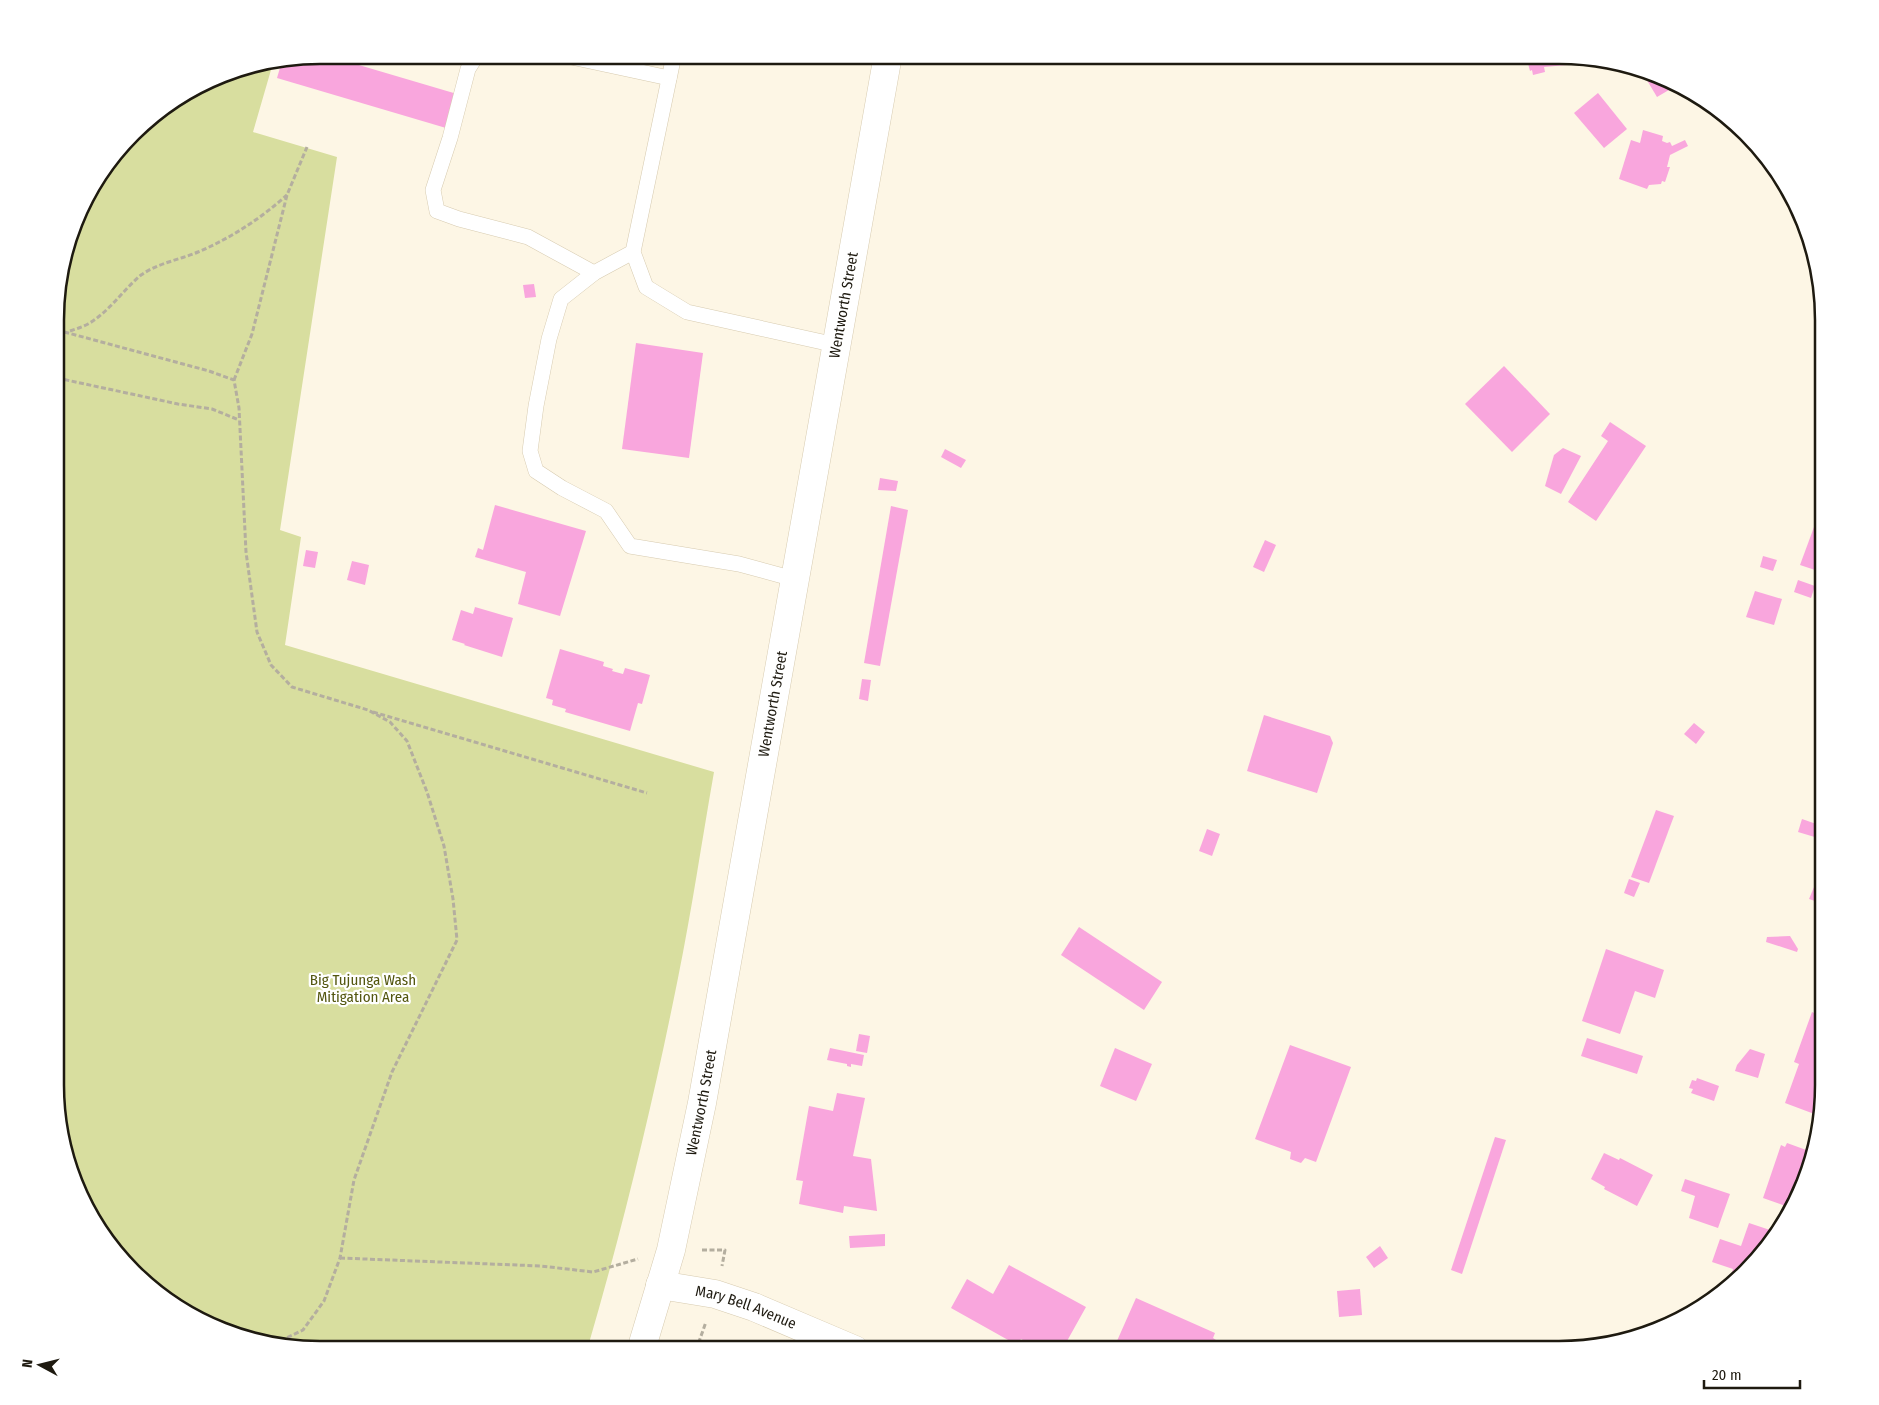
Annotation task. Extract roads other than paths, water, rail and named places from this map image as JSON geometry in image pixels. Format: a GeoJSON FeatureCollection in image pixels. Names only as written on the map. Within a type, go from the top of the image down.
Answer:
{"type":"FeatureCollection","features":[{"type":"Feature","properties":{"kind":"main road","name":"Wentworth Street"},"geometry":{"type":"LineString","coordinates":[[644,1341],[670,1250],[702,1103],[886,64]]}},
{"type":"Feature","properties":{"kind":"main road","name":"Mary Bell Avenue"},"geometry":{"type":"LineString","coordinates":[[660,1285],[716,1294],[754,1307],[835,1341]]}},
{"type":"Feature","properties":{"kind":"lane"},"geometry":{"type":"LineString","coordinates":[[471,64],[468,69],[450,138],[433,190],[437,211],[459,219],[528,237],[594,272]]}},
{"type":"Feature","properties":{"kind":"lane"},"geometry":{"type":"LineString","coordinates":[[604,64],[669,78]]}},
{"type":"Feature","properties":{"kind":"lane"},"geometry":{"type":"LineString","coordinates":[[672,64],[632,252],[646,286],[687,312],[836,345]]}},
{"type":"Feature","properties":{"kind":"lane"},"geometry":{"type":"LineString","coordinates":[[632,252],[594,272],[562,299],[548,339],[536,406],[530,451],[536,471],[562,488],[606,511],[630,546],[739,564],[794,579]]}},
{"type":"Feature","properties":{"kind":"park label","name":"Big Tujunga Wash Mitigation Area"},"geometry":{"type":"Point","coordinates":[363,988]}}]}
